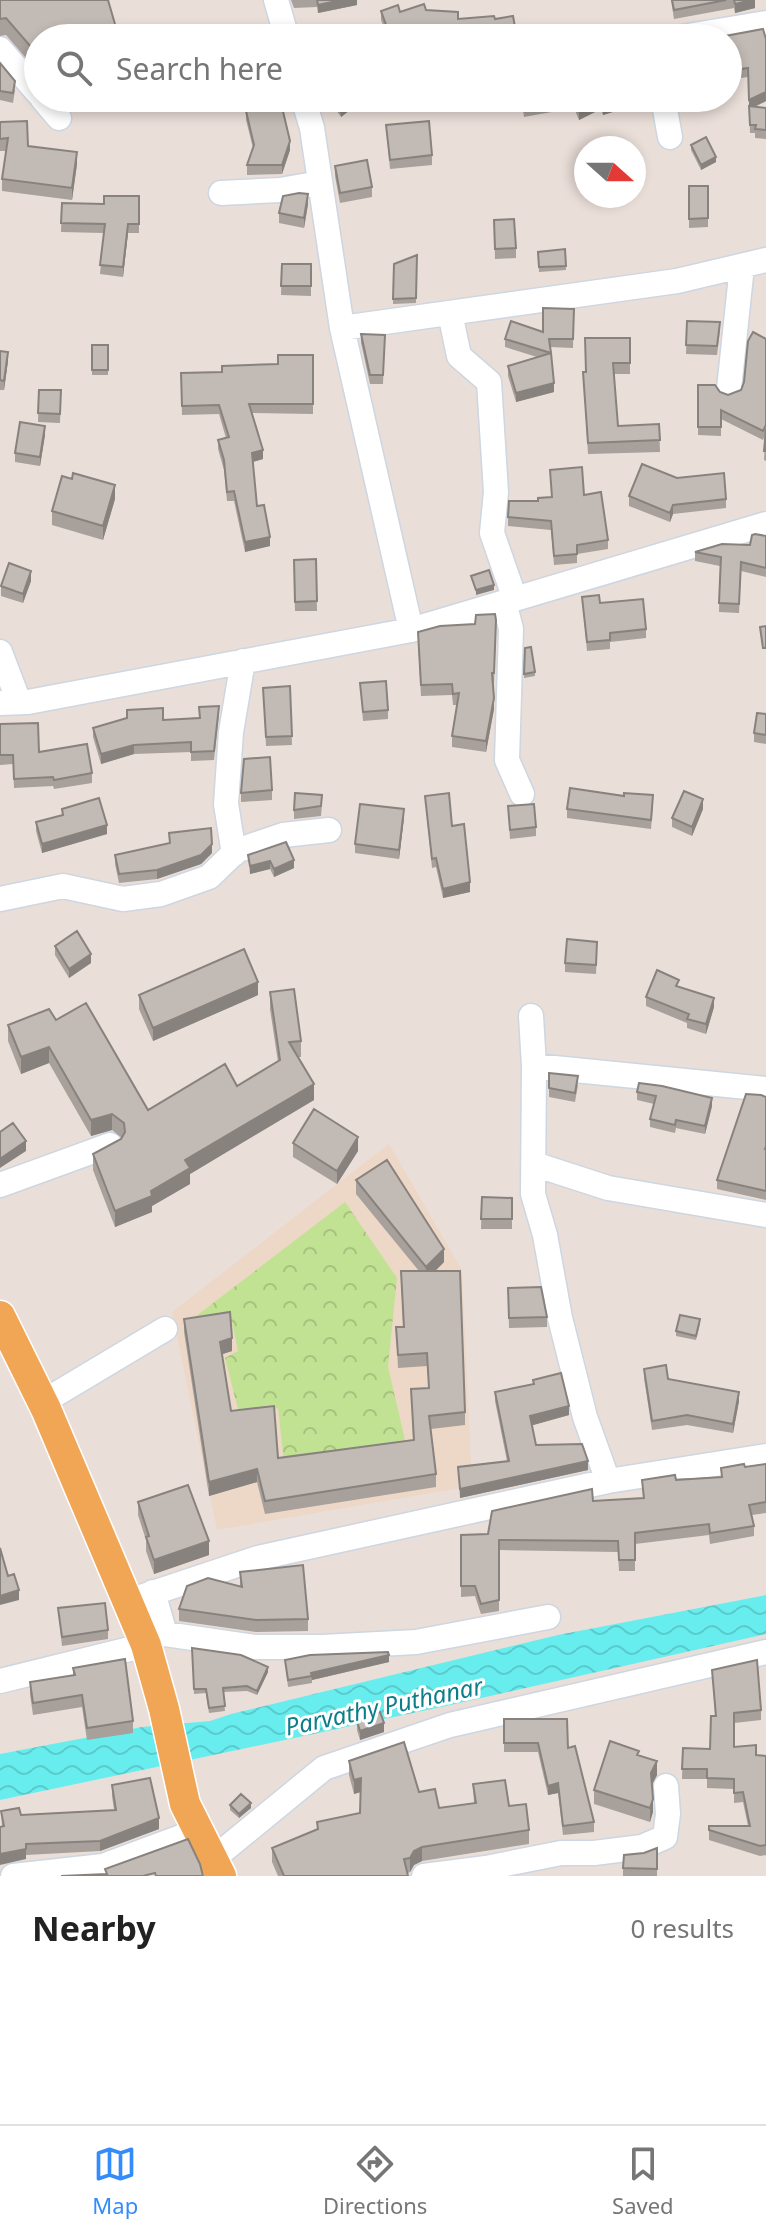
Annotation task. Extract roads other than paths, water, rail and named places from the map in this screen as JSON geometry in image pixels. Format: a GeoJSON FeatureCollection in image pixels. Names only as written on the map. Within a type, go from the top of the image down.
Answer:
{"type":"FeatureCollection","features":[{"type":"Feature","properties":{"kind":"main road"},"geometry":{"type":"LineString","coordinates":[[0,1316],[140,1597],[146,1645],[191,1818],[217,1868]]}},
{"type":"Feature","properties":{"kind":"street"},"geometry":{"type":"LineString","coordinates":[[276,0],[283,24]]}},
{"type":"Feature","properties":{"kind":"street"},"geometry":{"type":"LineString","coordinates":[[742,27],[766,23]]}},
{"type":"Feature","properties":{"kind":"street"},"geometry":{"type":"LineString","coordinates":[[0,49],[24,77]]}},
{"type":"Feature","properties":{"kind":"street"},"geometry":{"type":"LineString","coordinates":[[54,112],[59,118]]}},
{"type":"Feature","properties":{"kind":"street"},"geometry":{"type":"LineString","coordinates":[[307,112],[342,328],[411,630]]}},
{"type":"Feature","properties":{"kind":"street"},"geometry":{"type":"LineString","coordinates":[[666,112],[670,137]]}},
{"type":"Feature","properties":{"kind":"street"},"geometry":{"type":"LineString","coordinates":[[221,193],[280,190],[320,183]]}},
{"type":"Feature","properties":{"kind":"street"},"geometry":{"type":"LineString","coordinates":[[342,328],[677,281],[766,260]]}},
{"type":"Feature","properties":{"kind":"street"},"geometry":{"type":"LineString","coordinates":[[729,389],[742,266]]}},
{"type":"Feature","properties":{"kind":"street"},"geometry":{"type":"LineString","coordinates":[[450,313],[459,356],[489,382],[496,492],[492,533],[510,601],[507,760],[522,794]]}},
{"type":"Feature","properties":{"kind":"street"},"geometry":{"type":"LineString","coordinates":[[0,652],[10,702],[411,630],[766,524]]}},
{"type":"Feature","properties":{"kind":"street"},"geometry":{"type":"LineString","coordinates":[[234,854],[226,804],[231,732],[243,661]]}},
{"type":"Feature","properties":{"kind":"street"},"geometry":{"type":"LineString","coordinates":[[0,899],[63,886],[123,899],[161,894],[209,877],[234,854],[283,835],[329,830]]}},
{"type":"Feature","properties":{"kind":"street"},"geometry":{"type":"LineString","coordinates":[[531,1016],[534,1066],[533,1194],[585,1417],[608,1481]]}},
{"type":"Feature","properties":{"kind":"street"},"geometry":{"type":"LineString","coordinates":[[534,1066],[766,1089]]}},
{"type":"Feature","properties":{"kind":"street"},"geometry":{"type":"LineString","coordinates":[[0,1185],[110,1145]]}},
{"type":"Feature","properties":{"kind":"street"},"geometry":{"type":"LineString","coordinates":[[534,1164],[608,1188],[766,1215]]}},
{"type":"Feature","properties":{"kind":"street"},"geometry":{"type":"LineString","coordinates":[[43,1402],[165,1329]]}},
{"type":"Feature","properties":{"kind":"street"},"geometry":{"type":"LineString","coordinates":[[548,1617],[416,1642],[255,1647],[165,1634],[140,1597],[258,1558],[608,1481],[766,1456]]}},
{"type":"Feature","properties":{"kind":"street"},"geometry":{"type":"LineString","coordinates":[[0,1681],[146,1645]]}},
{"type":"Feature","properties":{"kind":"street"},"geometry":{"type":"LineString","coordinates":[[217,1868],[324,1768],[450,1725],[766,1652]]}},
{"type":"Feature","properties":{"kind":"street"},"geometry":{"type":"LineString","coordinates":[[424,1876],[561,1853],[594,1853],[642,1847],[665,1837],[666,1786]]}},
{"type":"Feature","properties":{"kind":"street"},"geometry":{"type":"LineString","coordinates":[[13,1876],[103,1866],[191,1818]]}},
{"type":"Feature","properties":{"kind":"water","name":"Parvathy Puthanar"},"geometry":{"type":"Polygon","coordinates":[[[766,1595],[766,1634],[446,1706],[0,1800],[0,1754],[142,1727],[210,1721],[558,1635],[766,1595]]]}}]}
